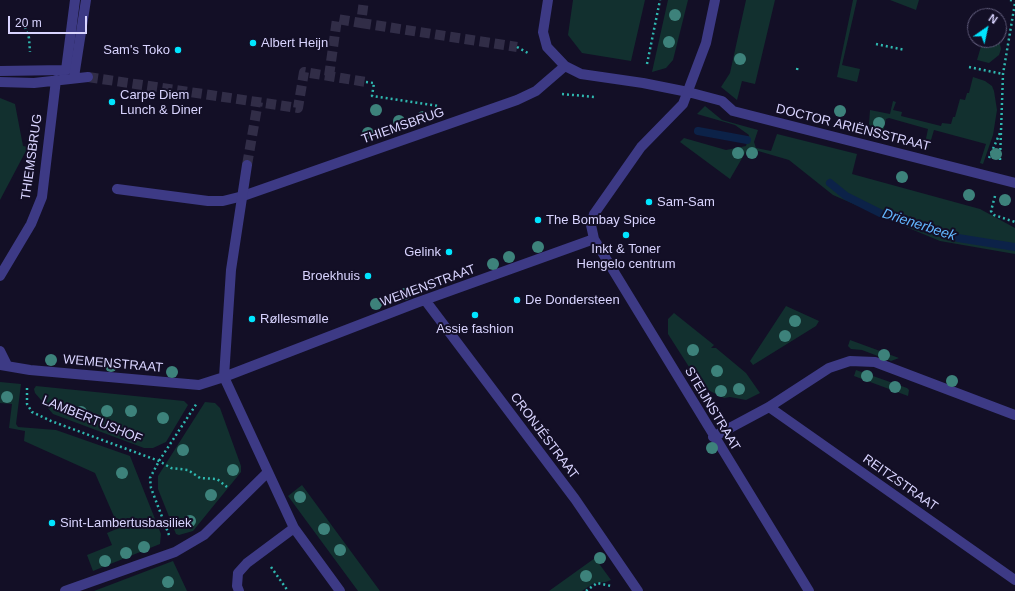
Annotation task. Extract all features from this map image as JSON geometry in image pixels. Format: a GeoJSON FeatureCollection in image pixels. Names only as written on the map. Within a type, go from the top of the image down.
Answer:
{"type":"FeatureCollection","features":[{"type":"Feature","properties":{"kind":"street"},"geometry":{"type":"LineString","coordinates":[[0,71],[66,70],[75,0]]}},
{"type":"Feature","properties":{"kind":"street"},"geometry":{"type":"LineString","coordinates":[[74,78],[86,0]]}},
{"type":"Feature","properties":{"kind":"street"},"geometry":{"type":"LineString","coordinates":[[548,0],[543,32],[547,47],[565,66],[581,74],[643,83],[688,92]]}},
{"type":"Feature","properties":{"kind":"street"},"geometry":{"type":"LineString","coordinates":[[594,239],[591,225],[594,214],[641,148],[683,104],[706,43],[715,0]]}},
{"type":"Feature","properties":{"kind":"street","name":"THIEMSBRUG"},"geometry":{"type":"LineString","coordinates":[[117,188],[208,201],[224,201],[517,100],[536,91],[565,66]]}},
{"type":"Feature","properties":{"kind":"street"},"geometry":{"type":"LineString","coordinates":[[0,82],[34,82],[88,76]]}},
{"type":"Feature","properties":{"kind":"street","name":"THIEMSBRUG"},"geometry":{"type":"LineString","coordinates":[[0,276],[31,224],[42,197],[56,80]]}},
{"type":"Feature","properties":{"kind":"street","name":"DOCTOR ARIËNSSTRAAT"},"geometry":{"type":"LineString","coordinates":[[688,92],[722,101],[733,111],[1015,183]]}},
{"type":"Feature","properties":{"kind":"street"},"geometry":{"type":"LineString","coordinates":[[247,165],[231,270],[224,377],[294,528],[340,591]]}},
{"type":"Feature","properties":{"kind":"street","name":"WEMENSTRAAT"},"geometry":{"type":"LineString","coordinates":[[4,365],[30,370],[199,385],[224,377],[425,300],[594,239]]}},
{"type":"Feature","properties":{"kind":"street","name":"STEIJNSTRAAT"},"geometry":{"type":"LineString","coordinates":[[594,239],[713,437],[809,591]]}},
{"type":"Feature","properties":{"kind":"street","name":"CRONJÉSTRAAT"},"geometry":{"type":"LineString","coordinates":[[425,300],[575,499],[638,591]]}},
{"type":"Feature","properties":{"kind":"street"},"geometry":{"type":"LineString","coordinates":[[0,351],[4,365]]}},
{"type":"Feature","properties":{"kind":"street"},"geometry":{"type":"LineString","coordinates":[[713,437],[769,407],[829,368],[850,361],[875,362],[1015,415]]}},
{"type":"Feature","properties":{"kind":"street","name":"REITZSTRAAT"},"geometry":{"type":"LineString","coordinates":[[769,407],[1015,580]]}},
{"type":"Feature","properties":{"kind":"street"},"geometry":{"type":"LineString","coordinates":[[65,591],[176,552],[204,535],[268,472]]}},
{"type":"Feature","properties":{"kind":"street"},"geometry":{"type":"LineString","coordinates":[[239,591],[237,586],[238,573],[246,563],[294,528]]}},
{"type":"Feature","properties":{"kind":"path"},"geometry":{"type":"LineString","coordinates":[[1010,0],[1015,2],[1003,74],[1000,132],[1000,179],[991,211],[994,215],[1015,222]]}},
{"type":"Feature","properties":{"kind":"path"},"geometry":{"type":"LineString","coordinates":[[876,44],[905,50]]}},
{"type":"Feature","properties":{"kind":"path"},"geometry":{"type":"LineString","coordinates":[[517,47],[526,50],[529,54]]}},
{"type":"Feature","properties":{"kind":"path"},"geometry":{"type":"LineString","coordinates":[[797,70],[798,65]]}},
{"type":"Feature","properties":{"kind":"path"},"geometry":{"type":"LineString","coordinates":[[969,67],[1003,74]]}},
{"type":"Feature","properties":{"kind":"path"},"geometry":{"type":"LineString","coordinates":[[366,82],[374,83],[372,96],[443,107]]}},
{"type":"Feature","properties":{"kind":"path"},"geometry":{"type":"LineString","coordinates":[[981,175],[1000,132]]}},
{"type":"Feature","properties":{"kind":"path","name":"LAMBERTUSHOF"},"geometry":{"type":"LineString","coordinates":[[30,370],[27,386],[27,404],[32,412],[159,461],[171,468],[188,470],[200,478],[217,479],[227,487],[244,496]]}},
{"type":"Feature","properties":{"kind":"path"},"geometry":{"type":"LineString","coordinates":[[176,552],[151,488],[150,478],[159,461],[197,404],[199,385]]}},
{"type":"Feature","properties":{"kind":"path"},"geometry":{"type":"LineString","coordinates":[[260,553],[288,591]]}},
{"type":"Feature","properties":{"kind":"path"},"geometry":{"type":"LineString","coordinates":[[586,591],[597,583],[610,586],[627,574]]}},
{"type":"Feature","properties":{"kind":"green space"},"geometry":{"type":"Polygon","coordinates":[[[573,0],[645,0],[631,61],[582,53],[568,35],[573,0]]]}},
{"type":"Feature","properties":{"kind":"green space"},"geometry":{"type":"Polygon","coordinates":[[[668,0],[688,0],[673,60],[666,68],[652,72],[668,0]]]}},
{"type":"Feature","properties":{"kind":"green space"},"geometry":{"type":"Polygon","coordinates":[[[746,0],[775,0],[755,84],[742,81],[737,100],[721,87],[730,73],[746,0]]]}},
{"type":"Feature","properties":{"kind":"green space"},"geometry":{"type":"Polygon","coordinates":[[[853,0],[857,0],[842,65],[860,69],[857,82],[837,77],[853,0]]]}},
{"type":"Feature","properties":{"kind":"green space"},"geometry":{"type":"Polygon","coordinates":[[[890,0],[919,0],[916,10],[890,0]]]}},
{"type":"Feature","properties":{"kind":"green space"},"geometry":{"type":"Polygon","coordinates":[[[981,48],[1001,48],[999,55],[989,63],[977,60],[981,48]]]}},
{"type":"Feature","properties":{"kind":"green space"},"geometry":{"type":"Polygon","coordinates":[[[973,77],[985,81],[992,86],[997,110],[993,135],[983,164],[980,163],[986,144],[934,130],[928,150],[924,148],[928,129],[889,118],[886,119],[882,137],[876,134],[869,124],[870,110],[890,114],[893,101],[896,102],[893,110],[902,112],[901,116],[941,126],[942,123],[951,124],[953,117],[955,117],[960,99],[965,100],[967,93],[969,93],[973,77]]]}},
{"type":"Feature","properties":{"kind":"green space"},"geometry":{"type":"Polygon","coordinates":[[[0,98],[15,104],[23,146],[28,147],[0,200],[0,98]]]}},
{"type":"Feature","properties":{"kind":"green space"},"geometry":{"type":"Polygon","coordinates":[[[705,106],[722,120],[758,130],[754,142],[756,148],[771,151],[777,134],[857,154],[852,174],[980,209],[1015,228],[1015,254],[940,241],[833,195],[789,160],[748,148],[730,179],[680,142],[684,138],[726,150],[746,146],[749,135],[735,125],[697,114],[705,106]]]}},
{"type":"Feature","properties":{"kind":"green space"},"geometry":{"type":"Polygon","coordinates":[[[786,306],[819,321],[816,326],[753,365],[750,361],[786,306]]]}},
{"type":"Feature","properties":{"kind":"green space"},"geometry":{"type":"Polygon","coordinates":[[[674,313],[714,345],[711,348],[716,348],[746,373],[760,393],[746,400],[730,397],[724,398],[706,389],[693,369],[691,370],[668,334],[668,319],[674,313]]]}},
{"type":"Feature","properties":{"kind":"green space"},"geometry":{"type":"Polygon","coordinates":[[[850,340],[899,358],[891,361],[862,350],[851,349],[848,346],[850,340]]]}},
{"type":"Feature","properties":{"kind":"green space"},"geometry":{"type":"Polygon","coordinates":[[[856,370],[907,388],[909,390],[908,396],[854,376],[856,370]]]}},
{"type":"Feature","properties":{"kind":"green space"},"geometry":{"type":"Polygon","coordinates":[[[0,382],[21,384],[16,424],[18,427],[56,430],[130,456],[161,534],[160,544],[93,571],[87,555],[112,545],[107,533],[119,528],[95,473],[24,441],[25,431],[9,428],[12,404],[0,403],[0,382]]]}},
{"type":"Feature","properties":{"kind":"green space"},"geometry":{"type":"Polygon","coordinates":[[[36,386],[184,401],[188,405],[166,442],[153,448],[144,448],[53,414],[35,393],[34,389],[36,386]]]}},
{"type":"Feature","properties":{"kind":"green space"},"geometry":{"type":"Polygon","coordinates":[[[205,402],[215,403],[220,408],[241,466],[241,472],[193,531],[179,535],[176,534],[158,489],[158,476],[205,402]]]}},
{"type":"Feature","properties":{"kind":"green space"},"geometry":{"type":"Polygon","coordinates":[[[302,485],[380,591],[358,591],[288,496],[302,485]]]}},
{"type":"Feature","properties":{"kind":"green space"},"geometry":{"type":"Polygon","coordinates":[[[595,558],[611,580],[594,583],[582,591],[549,591],[595,558]]]}},
{"type":"Feature","properties":{"kind":"green space"},"geometry":{"type":"Polygon","coordinates":[[[173,561],[187,591],[94,591],[173,561]]]}},
{"type":"Feature","properties":{"kind":"waterway","name":"Drienerbeek"},"geometry":{"type":"LineString","coordinates":[[698,131],[747,140]]}},
{"type":"Feature","properties":{"kind":"waterway","name":"Drienerbeek"},"geometry":{"type":"LineString","coordinates":[[830,183],[846,196],[880,213],[958,238],[1015,247]]}},
{"type":"Feature","properties":{"kind":"tunnel"},"geometry":{"type":"LineString","coordinates":[[329,76],[337,19],[361,23],[364,0]]}},
{"type":"Feature","properties":{"kind":"tunnel"},"geometry":{"type":"LineString","coordinates":[[361,23],[517,47]]}},
{"type":"Feature","properties":{"kind":"tunnel"},"geometry":{"type":"LineString","coordinates":[[88,77],[298,108],[304,72],[366,82]]}},
{"type":"Feature","properties":{"kind":"tunnel"},"geometry":{"type":"LineString","coordinates":[[247,165],[258,102]]}},
{"type":"Feature","properties":{"kind":"place","name":"Albert Heijn"},"geometry":{"type":"Point","coordinates":[253,43]}},
{"type":"Feature","properties":{"kind":"place","name":"Sam's Toko"},"geometry":{"type":"Point","coordinates":[178,50]}},
{"type":"Feature","properties":{"kind":"place","name":"Carpe Diem Lunch & Diner"},"geometry":{"type":"Point","coordinates":[112,102]}},
{"type":"Feature","properties":{"kind":"place","name":"Sam-Sam"},"geometry":{"type":"Point","coordinates":[649,202]}},
{"type":"Feature","properties":{"kind":"place","name":"The Bombay Spice"},"geometry":{"type":"Point","coordinates":[538,220]}},
{"type":"Feature","properties":{"kind":"place","name":"Inkt & Toner Hengelo centrum"},"geometry":{"type":"Point","coordinates":[626,235]}},
{"type":"Feature","properties":{"kind":"place","name":"Gelink"},"geometry":{"type":"Point","coordinates":[449,252]}},
{"type":"Feature","properties":{"kind":"place","name":"Broekhuis"},"geometry":{"type":"Point","coordinates":[368,276]}},
{"type":"Feature","properties":{"kind":"place","name":"De Dondersteen"},"geometry":{"type":"Point","coordinates":[517,300]}},
{"type":"Feature","properties":{"kind":"place","name":"Assie fashion"},"geometry":{"type":"Point","coordinates":[475,315]}},
{"type":"Feature","properties":{"kind":"place","name":"Røllesmølle"},"geometry":{"type":"Point","coordinates":[252,319]}},
{"type":"Feature","properties":{"kind":"place","name":"Sint-Lambertusbasiliek"},"geometry":{"type":"Point","coordinates":[52,523]}}]}
